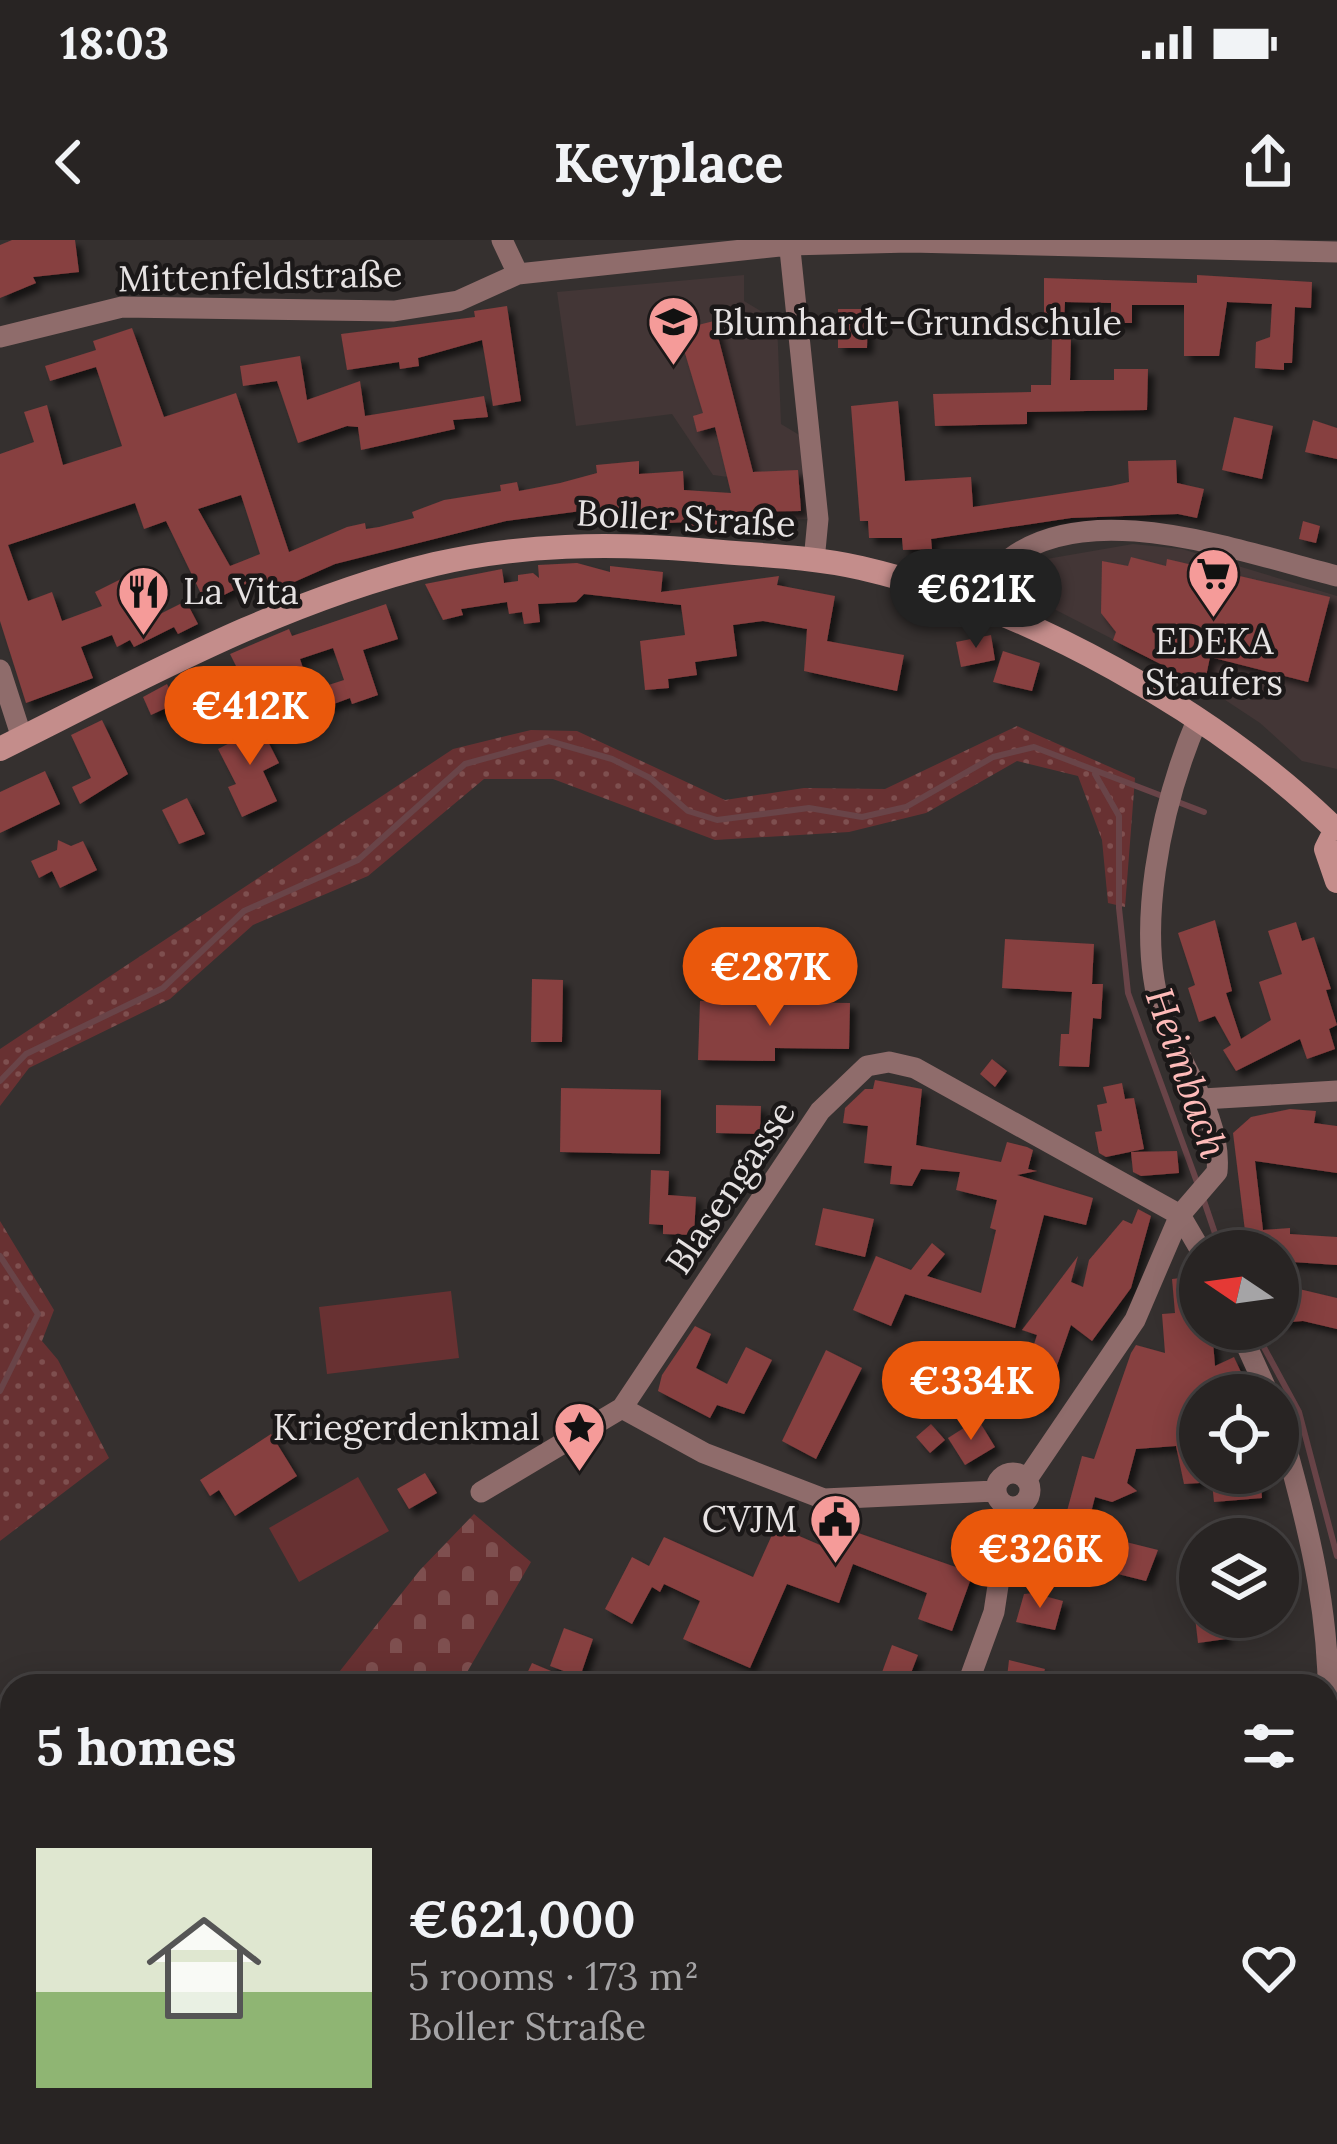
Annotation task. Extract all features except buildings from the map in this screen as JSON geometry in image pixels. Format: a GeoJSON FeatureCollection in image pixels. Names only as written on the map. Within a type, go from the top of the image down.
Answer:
{"type":"FeatureCollection","features":[{"type":"Feature","properties":{"kind":"main road","name":"Boller Straße"},"geometry":{"type":"LineString","coordinates":[[11,743],[245,628],[436,564],[516,548],[601,546],[862,568],[975,608],[1117,667],[1198,718],[1336,828]]}},
{"type":"Feature","properties":{"kind":"main road"},"geometry":{"type":"LineString","coordinates":[[1336,828],[1326,860],[1337,882]]}},
{"type":"Feature","properties":{"kind":"street"},"geometry":{"type":"LineString","coordinates":[[502,240],[518,274]]}},
{"type":"Feature","properties":{"kind":"street"},"geometry":{"type":"LineString","coordinates":[[789,243],[818,519],[814,561]]}},
{"type":"Feature","properties":{"kind":"street","name":"Mittenfeldstraße"},"geometry":{"type":"LineString","coordinates":[[0,337],[122,307],[394,310],[458,301],[518,274],[789,243],[1337,252]]}},
{"type":"Feature","properties":{"kind":"street"},"geometry":{"type":"LineString","coordinates":[[975,608],[997,569],[1037,542],[1138,528],[1337,576]]}},
{"type":"Feature","properties":{"kind":"street"},"geometry":{"type":"LineString","coordinates":[[0,670],[11,743]]}},
{"type":"Feature","properties":{"kind":"street"},"geometry":{"type":"LineString","coordinates":[[481,1492],[622,1408],[704,1453],[824,1499],[1026,1500],[1027,1479],[1135,1320],[1183,1212],[1216,1172],[1203,1099],[1166,1026],[1154,983],[1151,919],[1178,763],[1198,718]]}},
{"type":"Feature","properties":{"kind":"street","name":"Blasengasse"},"geometry":{"type":"LineString","coordinates":[[622,1408],[820,1111],[866,1066],[889,1062],[915,1068],[1183,1212]]}},
{"type":"Feature","properties":{"kind":"street"},"geometry":{"type":"LineString","coordinates":[[1203,1099],[1337,1091]]}},
{"type":"Feature","properties":{"kind":"street"},"geometry":{"type":"LineString","coordinates":[[1183,1212],[1191,1230]]}},
{"type":"Feature","properties":{"kind":"street"},"geometry":{"type":"LineString","coordinates":[[1299,1491],[1330,1652],[1329,1674]]}},
{"type":"Feature","properties":{"kind":"street"},"geometry":{"type":"LineString","coordinates":[[971,1674],[994,1612],[1003,1499]]}},
{"type":"Feature","properties":{"kind":"shaded area","name":"Blumhardt-Grundschule"},"geometry":{"type":"Polygon","coordinates":[[[744,275],[744,301],[777,321],[781,424],[811,442],[818,519],[738,520],[736,478],[713,475],[672,414],[576,426],[557,292],[744,275]]]}},
{"type":"Feature","properties":{"kind":"shaded area"},"geometry":{"type":"Polygon","coordinates":[[[1133,544],[1182,549],[1337,596],[1337,769],[1302,761],[1260,723],[1204,686],[1013,588],[1018,571],[1035,561],[1133,544]]]}},
{"type":"Feature","properties":{"kind":"green space"},"geometry":{"type":"Polygon","coordinates":[[[1017,726],[1135,778],[1125,907],[1108,903],[1102,840],[1078,776],[1017,761],[926,813],[849,832],[715,840],[553,779],[484,779],[368,876],[253,925],[170,999],[29,1068],[0,1106],[0,1049],[453,749],[531,730],[577,731],[725,800],[804,788],[885,789],[1017,726]]]}},
{"type":"Feature","properties":{"kind":"green space"},"geometry":{"type":"Polygon","coordinates":[[[0,1221],[54,1310],[42,1341],[58,1360],[109,1458],[0,1541],[0,1221]]]}},
{"type":"Feature","properties":{"kind":"green space"},"geometry":{"type":"Polygon","coordinates":[[[451,1291],[459,1358],[327,1374],[319,1307],[451,1291]]]}},
{"type":"Feature","properties":{"kind":"green space"},"geometry":{"type":"Polygon","coordinates":[[[358,1477],[389,1531],[299,1582],[269,1528],[358,1477]]]}},
{"type":"Feature","properties":{"kind":"green space"},"geometry":{"type":"Polygon","coordinates":[[[474,1514],[531,1562],[466,1674],[338,1674],[420,1570],[474,1514]]]}},
{"type":"Feature","properties":{"kind":"waterway"},"geometry":{"type":"LineString","coordinates":[[0,1081],[26,1054],[163,988],[244,911],[358,860],[465,764],[549,741],[612,759],[650,778],[688,811],[717,820],[809,808],[862,817],[906,807],[993,757],[1034,747],[1204,812]]}},
{"type":"Feature","properties":{"kind":"waterway","name":"Heimbach"},"geometry":{"type":"LineString","coordinates":[[1095,774],[1119,816],[1119,908],[1128,993],[1198,1185]]}},
{"type":"Feature","properties":{"kind":"waterway","name":"Heimbach"},"geometry":{"type":"LineString","coordinates":[[1203,1198],[1214,1230]]}},
{"type":"Feature","properties":{"kind":"waterway"},"geometry":{"type":"LineString","coordinates":[[0,1256],[38,1314],[0,1391]]}},
{"type":"Feature","properties":{"kind":"waterway","name":"Heimbach"},"geometry":{"type":"LineString","coordinates":[[1265,1350],[1299,1412],[1337,1556]]}},
{"type":"Feature","properties":{"kind":"place","name":"Blumhardt-Grundschule"},"geometry":{"type":"Point","coordinates":[673,368]}},
{"type":"Feature","properties":{"kind":"place","name":"EDEKA Staufers"},"geometry":{"type":"Point","coordinates":[1214,619]}},
{"type":"Feature","properties":{"kind":"place","name":"La Vita"},"geometry":{"type":"Point","coordinates":[144,637]}},
{"type":"Feature","properties":{"kind":"place","name":"Kriegerdenkmal"},"geometry":{"type":"Point","coordinates":[579,1473]}},
{"type":"Feature","properties":{"kind":"place","name":"CVJM"},"geometry":{"type":"Point","coordinates":[836,1565]}}]}
